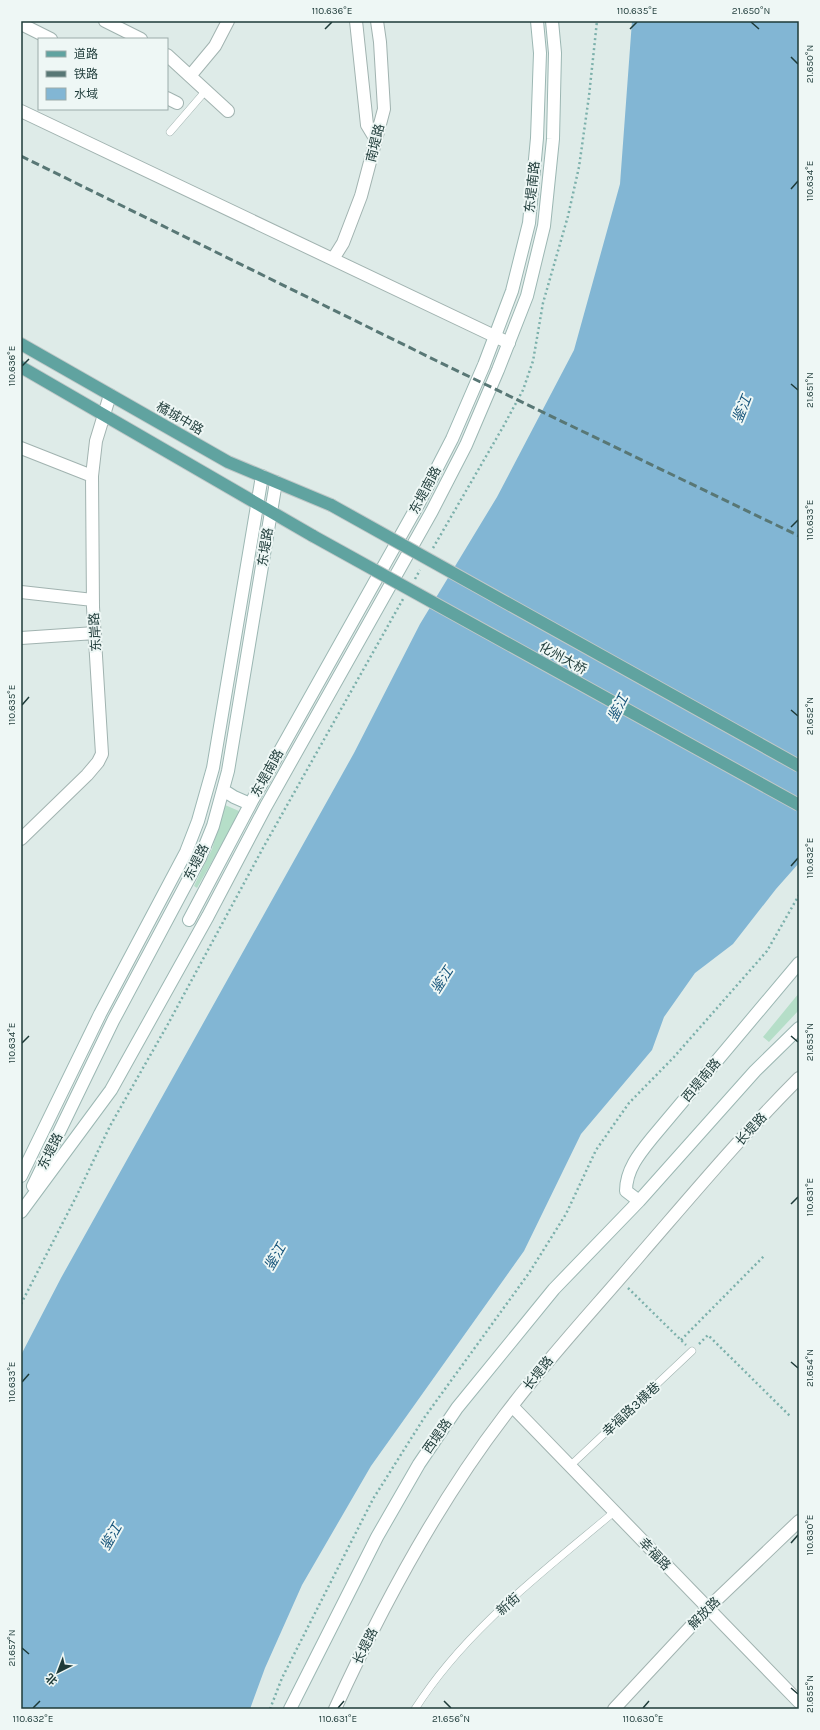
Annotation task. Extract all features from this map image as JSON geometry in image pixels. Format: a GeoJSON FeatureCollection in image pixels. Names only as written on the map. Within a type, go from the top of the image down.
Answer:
{"type":"FeatureCollection","features":[{"type":"Feature","properties":{"kind":"main road"},"geometry":{"type":"LineString","coordinates":[[105,21],[139,38]]}},
{"type":"Feature","properties":{"kind":"main road"},"geometry":{"type":"LineString","coordinates":[[190,76],[215,46],[228,21]]}},
{"type":"Feature","properties":{"kind":"main road"},"geometry":{"type":"LineString","coordinates":[[356,21],[367,125],[376,140]]}},
{"type":"Feature","properties":{"kind":"main road","name":"南堤路"},"geometry":{"type":"LineString","coordinates":[[333,259],[343,243],[366,181],[384,109],[380,42],[377,21]]}},
{"type":"Feature","properties":{"kind":"main road","name":"东堤南路"},"geometry":{"type":"LineString","coordinates":[[189,920],[250,804],[419,504],[452,439],[495,336],[512,291],[529,223],[537,138],[540,53],[537,21]]}},
{"type":"Feature","properties":{"kind":"main road","name":"东堤南路"},"geometry":{"type":"LineString","coordinates":[[21,1211],[111,1090],[208,916],[270,799],[432,511],[466,445],[527,296],[544,226],[552,138],[555,53],[552,21]]}},
{"type":"Feature","properties":{"kind":"main road"},"geometry":{"type":"LineString","coordinates":[[21,24],[48,38]]}},
{"type":"Feature","properties":{"kind":"main road"},"geometry":{"type":"LineString","coordinates":[[168,56],[228,111]]}},
{"type":"Feature","properties":{"kind":"main road"},"geometry":{"type":"LineString","coordinates":[[21,110],[508,343]]}},
{"type":"Feature","properties":{"kind":"main road","name":"橘城中路"},"geometry":{"type":"LineString","coordinates":[[21,344],[228,462],[331,504]]}},
{"type":"Feature","properties":{"kind":"main road"},"geometry":{"type":"LineString","coordinates":[[21,367],[271,512]]}},
{"type":"Feature","properties":{"kind":"main road","name":"东岸路"},"geometry":{"type":"LineString","coordinates":[[21,839],[87,775],[101,757],[102,752],[93,600],[92,476],[96,442],[110,395]]}},
{"type":"Feature","properties":{"kind":"main road"},"geometry":{"type":"LineString","coordinates":[[21,448],[92,476]]}},
{"type":"Feature","properties":{"kind":"main road","name":"东堤路"},"geometry":{"type":"LineString","coordinates":[[21,1176],[100,1014],[186,852],[198,821],[213,768],[262,476]]}},
{"type":"Feature","properties":{"kind":"main road","name":"东堤路"},"geometry":{"type":"LineString","coordinates":[[21,1211],[114,1021],[200,858],[213,826],[228,771],[276,482]]}},
{"type":"Feature","properties":{"kind":"main road","name":"化州大桥"},"geometry":{"type":"LineString","coordinates":[[331,504],[799,766]]}},
{"type":"Feature","properties":{"kind":"main road","name":"化州大桥"},"geometry":{"type":"LineString","coordinates":[[271,512],[799,805]]}},
{"type":"Feature","properties":{"kind":"main road"},"geometry":{"type":"LineString","coordinates":[[21,592],[93,600]]}},
{"type":"Feature","properties":{"kind":"main road"},"geometry":{"type":"LineString","coordinates":[[21,638],[95,633]]}},
{"type":"Feature","properties":{"kind":"main road"},"geometry":{"type":"LineString","coordinates":[[223,790],[250,804]]}},
{"type":"Feature","properties":{"kind":"main road"},"geometry":{"type":"LineString","coordinates":[[148,923],[165,924],[208,916]]}},
{"type":"Feature","properties":{"kind":"main road","name":"西堤南路"},"geometry":{"type":"LineString","coordinates":[[639,1201],[626,1191],[627,1177],[637,1158],[799,963]]}},
{"type":"Feature","properties":{"kind":"main road","name":"西堤路"},"geometry":{"type":"LineString","coordinates":[[290,1709],[373,1543],[405,1486],[431,1444],[470,1392],[554,1289],[639,1201],[755,1071],[799,1028]]}},
{"type":"Feature","properties":{"kind":"main road","name":"长堤路"},"geometry":{"type":"LineString","coordinates":[[335,1709],[390,1596],[431,1522],[470,1463],[512,1406],[555,1352],[705,1179],[774,1103],[799,1078]]}},
{"type":"Feature","properties":{"kind":"main road","name":"幸福路"},"geometry":{"type":"LineString","coordinates":[[512,1406],[799,1702]]}},
{"type":"Feature","properties":{"kind":"main road","name":"解放路"},"geometry":{"type":"LineString","coordinates":[[614,1709],[708,1608],[799,1521]]}},
{"type":"Feature","properties":{"kind":"lane"},"geometry":{"type":"LineString","coordinates":[[170,132],[202,95],[202,87]]}},
{"type":"Feature","properties":{"kind":"lane","name":"幸福路3横巷"},"geometry":{"type":"LineString","coordinates":[[570,1466],[692,1351]]}},
{"type":"Feature","properties":{"kind":"lane","name":"新街"},"geometry":{"type":"LineString","coordinates":[[415,1709],[434,1682],[474,1635],[497,1613],[614,1512]]}},
{"type":"Feature","properties":{"kind":"path"},"geometry":{"type":"LineString","coordinates":[[270,1709],[282,1678],[373,1499],[424,1418],[529,1273],[566,1214],[596,1150],[629,1103],[674,1057],[767,951],[799,895]]}},
{"type":"Feature","properties":{"kind":"path"},"geometry":{"type":"LineString","coordinates":[[681,1340],[765,1255]]}},
{"type":"Feature","properties":{"kind":"path"},"geometry":{"type":"LineString","coordinates":[[619,1280],[692,1351]]}},
{"type":"Feature","properties":{"kind":"path"},"geometry":{"type":"LineString","coordinates":[[708,1335],[791,1417]]}},
{"type":"Feature","properties":{"kind":"green space"},"geometry":{"type":"Polygon","coordinates":[[[225,805],[239,811],[238,816],[197,888],[194,886],[212,849],[225,805]]]}},
{"type":"Feature","properties":{"kind":"green space"},"geometry":{"type":"Polygon","coordinates":[[[799,993],[799,1010],[769,1042],[763,1037],[799,993]]]}},
{"type":"Feature","properties":{"kind":"water","name":"鉴江"},"geometry":{"type":"Polygon","coordinates":[[[632,21],[799,21],[799,863],[776,889],[733,944],[695,973],[664,1017],[652,1050],[581,1134],[524,1251],[371,1466],[302,1585],[265,1668],[250,1709],[21,1709],[21,1355],[61,1278],[354,753],[420,624],[497,497],[574,350],[620,184],[632,21]]]}},
{"type":"Feature","properties":{"kind":"railway"},"geometry":{"type":"LineString","coordinates":[[21,156],[437,361],[799,536]]}}]}
